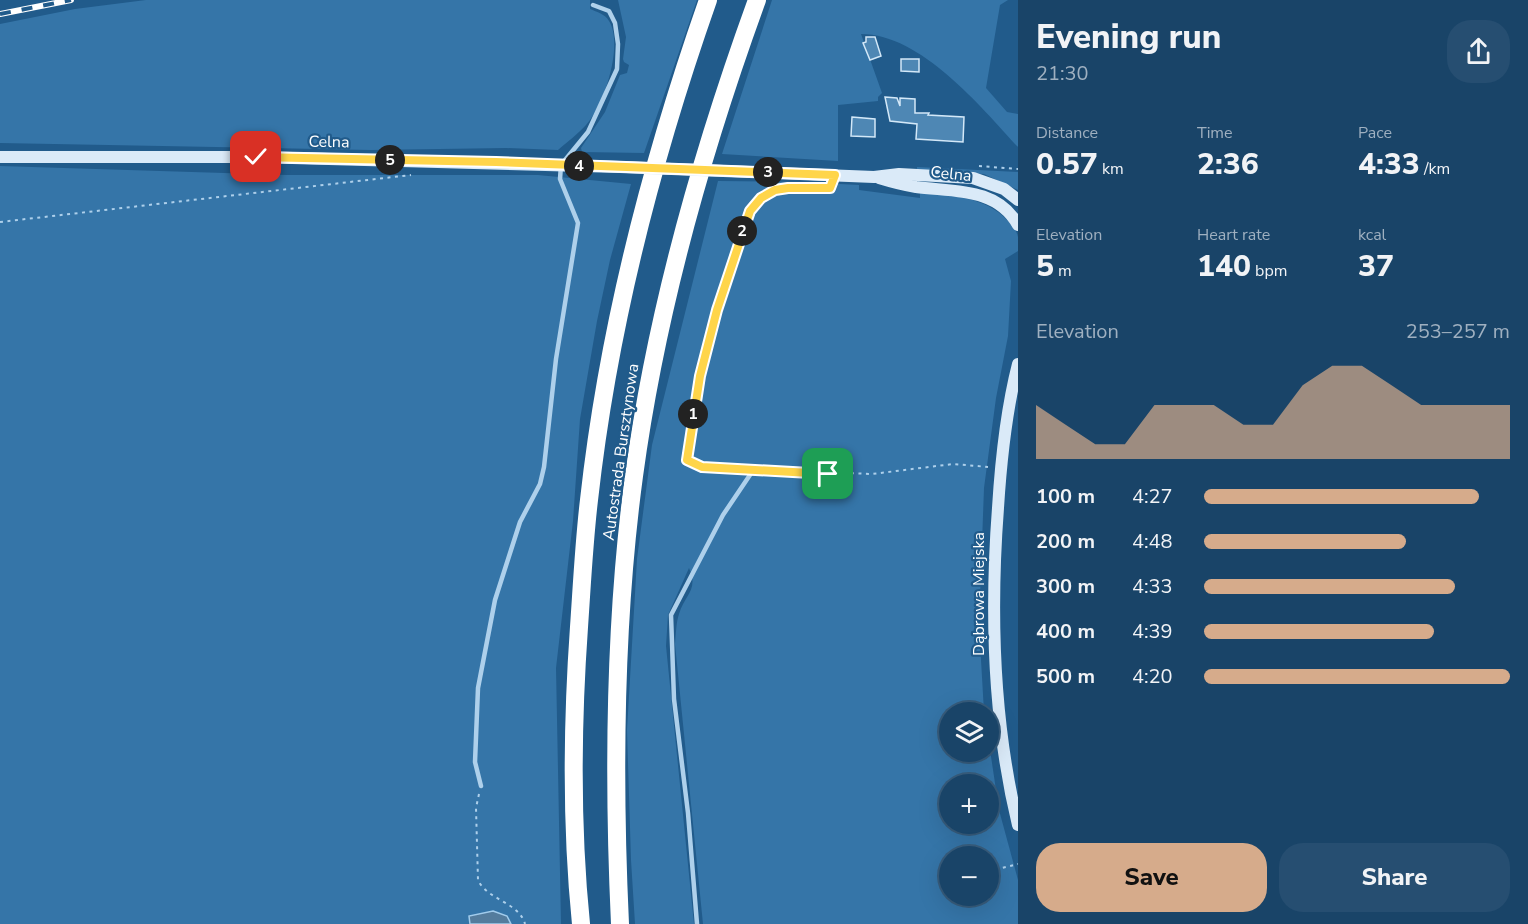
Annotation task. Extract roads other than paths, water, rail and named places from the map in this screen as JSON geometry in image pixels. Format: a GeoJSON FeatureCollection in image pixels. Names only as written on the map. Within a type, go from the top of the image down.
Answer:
{"type":"FeatureCollection","features":[{"type":"Feature","properties":{"kind":"highway","name":"Autostrada Bursztynowa"},"geometry":{"type":"LineString","coordinates":[[580,924],[574,809],[574,728],[584,545],[590,487],[612,346],[639,228],[668,121],[708,0]]}},
{"type":"Feature","properties":{"kind":"highway","name":"Autostrada Bursztynowa"},"geometry":{"type":"LineString","coordinates":[[620,924],[615,809],[615,721],[623,576],[634,474],[660,330],[678,249],[713,131],[757,0]]}},
{"type":"Feature","properties":{"kind":"street","name":"Celna"},"geometry":{"type":"LineString","coordinates":[[0,157],[256,157],[561,165],[874,177],[899,174],[973,178],[990,182],[1018,200]]}},
{"type":"Feature","properties":{"kind":"street","name":"Celna"},"geometry":{"type":"LineString","coordinates":[[874,177],[917,187],[978,194],[991,199],[1008,211],[1017,222]]}},
{"type":"Feature","properties":{"kind":"street","name":"Dąbrowa Miejska"},"geometry":{"type":"LineString","coordinates":[[1018,364],[1000,469],[993,578],[995,663],[1006,768],[1018,825]]}},
{"type":"Feature","properties":{"kind":"lane"},"geometry":{"type":"LineString","coordinates":[[481,786],[475,762],[478,688],[495,600],[520,522],[540,484],[544,467],[556,359],[578,224],[560,178],[561,165],[588,132],[617,69],[618,44],[615,22],[609,11],[593,5]]}},
{"type":"Feature","properties":{"kind":"lane"},"geometry":{"type":"LineString","coordinates":[[697,924],[674,699],[671,615],[723,515],[754,469]]}},
{"type":"Feature","properties":{"kind":"railway"},"geometry":{"type":"LineString","coordinates":[[0,14],[71,0]]}}]}
